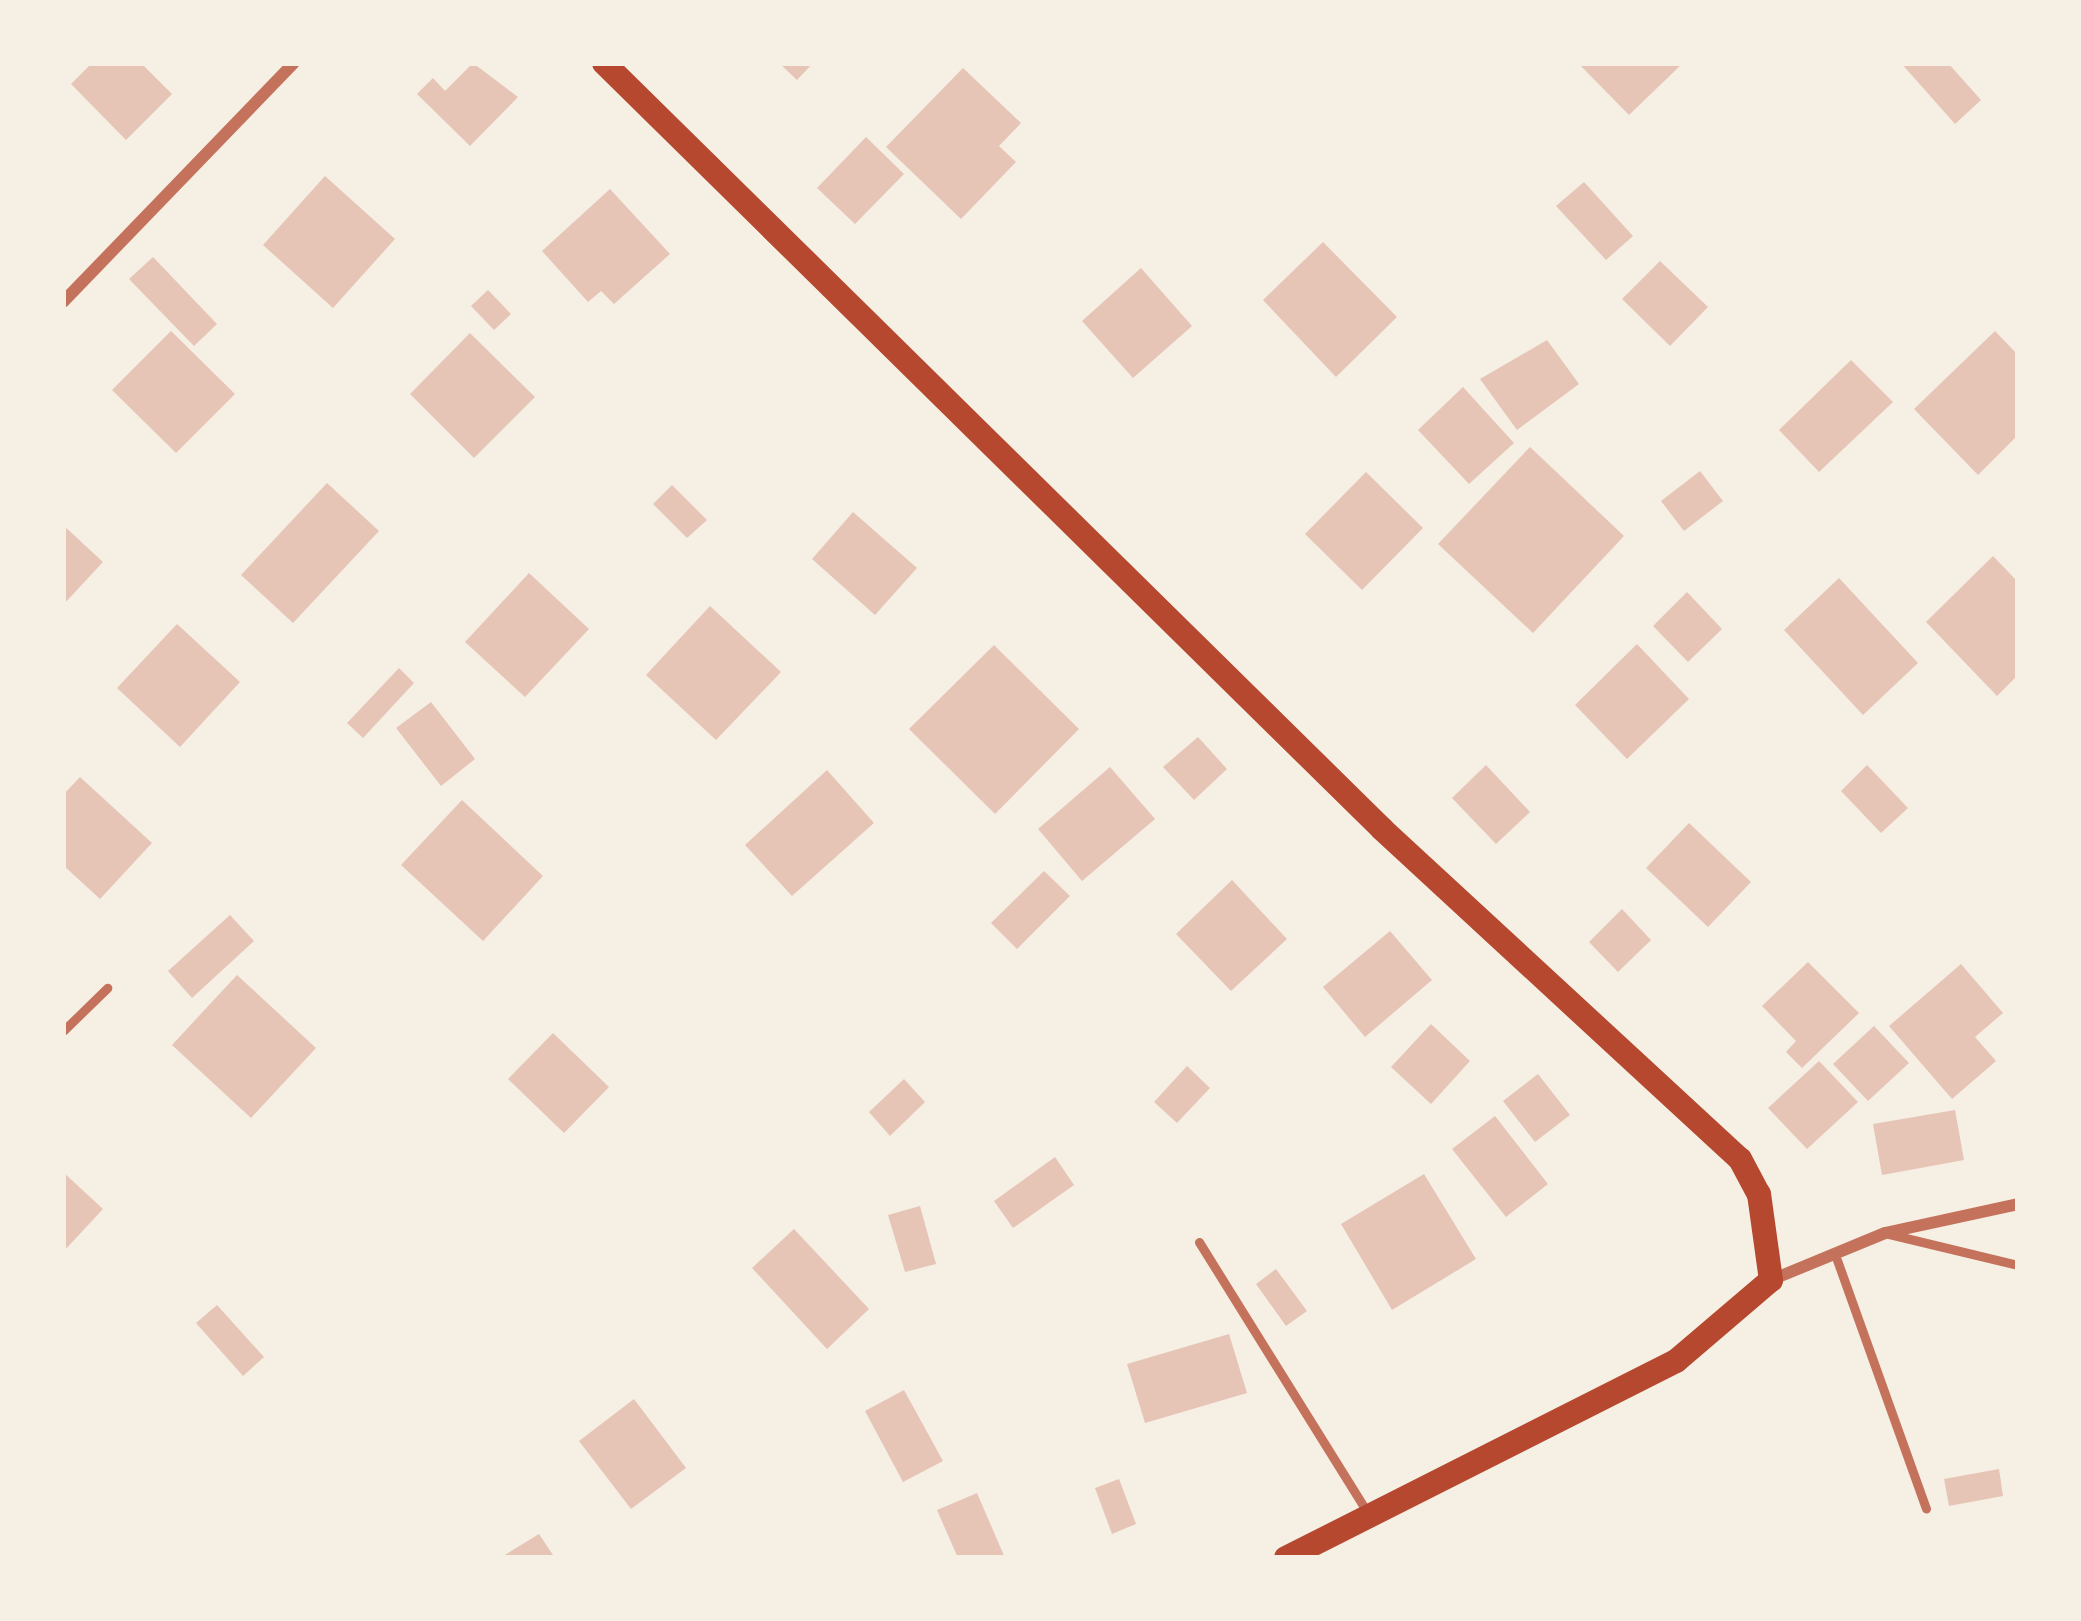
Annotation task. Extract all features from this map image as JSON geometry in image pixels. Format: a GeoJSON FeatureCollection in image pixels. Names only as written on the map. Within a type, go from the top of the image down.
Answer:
{"type":"FeatureCollection","features":[{"type":"Feature","properties":{"kind":"main road"},"geometry":{"type":"LineString","coordinates":[[604,63],[1332,781],[1740,1159],[1759,1194],[1772,1280],[1676,1361],[1286,1558]]}},
{"type":"Feature","properties":{"kind":"street"},"geometry":{"type":"LineString","coordinates":[[63,302],[294,63]]}},
{"type":"Feature","properties":{"kind":"street"},"geometry":{"type":"LineString","coordinates":[[1772,1280],[1837,1260],[1886,1233],[2018,1204]]}},
{"type":"Feature","properties":{"kind":"lane"},"geometry":{"type":"LineString","coordinates":[[63,1031],[107,988]]}},
{"type":"Feature","properties":{"kind":"lane"},"geometry":{"type":"LineString","coordinates":[[1886,1233],[2018,1265]]}},
{"type":"Feature","properties":{"kind":"lane"},"geometry":{"type":"LineString","coordinates":[[1199,1242],[1370,1516]]}},
{"type":"Feature","properties":{"kind":"lane"},"geometry":{"type":"LineString","coordinates":[[1837,1260],[1926,1509]]}},
{"type":"Feature","properties":{"kind":"building"},"geometry":{"type":"Polygon","coordinates":[[[92,63],[141,63],[172,94],[126,140],[71,84],[92,63]]]}},
{"type":"Feature","properties":{"kind":"building"},"geometry":{"type":"Polygon","coordinates":[[[473,63],[518,97],[470,146],[417,94],[433,78],[445,91],[473,63]]]}},
{"type":"Feature","properties":{"kind":"building"},"geometry":{"type":"Polygon","coordinates":[[[779,63],[813,63],[797,80],[779,63]]]}},
{"type":"Feature","properties":{"kind":"building"},"geometry":{"type":"Polygon","coordinates":[[[1578,63],[1683,63],[1629,115],[1578,63]]]}},
{"type":"Feature","properties":{"kind":"building"},"geometry":{"type":"Polygon","coordinates":[[[1901,63],[1948,63],[1981,100],[1955,124],[1901,63]]]}},
{"type":"Feature","properties":{"kind":"building"},"geometry":{"type":"Polygon","coordinates":[[[963,68],[1021,123],[999,146],[1016,162],[961,219],[886,147],[963,68]]]}},
{"type":"Feature","properties":{"kind":"building"},"geometry":{"type":"Polygon","coordinates":[[[866,137],[904,174],[855,224],[817,188],[866,137]]]}},
{"type":"Feature","properties":{"kind":"building"},"geometry":{"type":"Polygon","coordinates":[[[325,176],[395,239],[333,308],[263,245],[325,176]]]}},
{"type":"Feature","properties":{"kind":"building"},"geometry":{"type":"Polygon","coordinates":[[[1584,182],[1633,236],[1606,260],[1556,206],[1584,182]]]}},
{"type":"Feature","properties":{"kind":"building"},"geometry":{"type":"Polygon","coordinates":[[[610,189],[670,254],[614,304],[601,291],[588,302],[542,251],[610,189]]]}},
{"type":"Feature","properties":{"kind":"building"},"geometry":{"type":"Polygon","coordinates":[[[1323,242],[1397,317],[1336,377],[1263,300],[1323,242]]]}},
{"type":"Feature","properties":{"kind":"building"},"geometry":{"type":"Polygon","coordinates":[[[153,257],[217,324],[194,346],[129,279],[153,257]]]}},
{"type":"Feature","properties":{"kind":"building"},"geometry":{"type":"Polygon","coordinates":[[[1660,261],[1708,307],[1670,346],[1622,299],[1660,261]]]}},
{"type":"Feature","properties":{"kind":"building"},"geometry":{"type":"Polygon","coordinates":[[[1141,268],[1192,326],[1133,378],[1082,321],[1141,268]]]}},
{"type":"Feature","properties":{"kind":"building"},"geometry":{"type":"Polygon","coordinates":[[[488,290],[511,314],[494,330],[471,306],[488,290]]]}},
{"type":"Feature","properties":{"kind":"building"},"geometry":{"type":"Polygon","coordinates":[[[171,331],[235,394],[176,453],[112,390],[171,331]]]}},
{"type":"Feature","properties":{"kind":"building"},"geometry":{"type":"Polygon","coordinates":[[[1995,331],[2018,355],[2018,435],[1978,475],[1914,409],[1995,331]]]}},
{"type":"Feature","properties":{"kind":"building"},"geometry":{"type":"Polygon","coordinates":[[[470,333],[535,397],[474,458],[410,394],[470,333]]]}},
{"type":"Feature","properties":{"kind":"building"},"geometry":{"type":"Polygon","coordinates":[[[1547,340],[1579,384],[1517,430],[1480,379],[1547,340]]]}},
{"type":"Feature","properties":{"kind":"building"},"geometry":{"type":"Polygon","coordinates":[[[1851,360],[1893,402],[1819,472],[1779,430],[1851,360]]]}},
{"type":"Feature","properties":{"kind":"building"},"geometry":{"type":"Polygon","coordinates":[[[1463,387],[1514,443],[1469,484],[1418,430],[1463,387]]]}},
{"type":"Feature","properties":{"kind":"building"},"geometry":{"type":"Polygon","coordinates":[[[1530,447],[1624,536],[1533,633],[1438,544],[1530,447]]]}},
{"type":"Feature","properties":{"kind":"building"},"geometry":{"type":"Polygon","coordinates":[[[1700,471],[1723,501],[1684,531],[1661,501],[1700,471]]]}},
{"type":"Feature","properties":{"kind":"building"},"geometry":{"type":"Polygon","coordinates":[[[1366,472],[1423,528],[1362,590],[1305,534],[1366,472]]]}},
{"type":"Feature","properties":{"kind":"building"},"geometry":{"type":"Polygon","coordinates":[[[327,483],[379,531],[293,623],[241,575],[327,483]]]}},
{"type":"Feature","properties":{"kind":"building"},"geometry":{"type":"Polygon","coordinates":[[[672,485],[707,520],[687,538],[653,504],[672,485]]]}},
{"type":"Feature","properties":{"kind":"building"},"geometry":{"type":"Polygon","coordinates":[[[853,512],[917,568],[875,615],[812,559],[853,512]]]}},
{"type":"Feature","properties":{"kind":"building"},"geometry":{"type":"Polygon","coordinates":[[[63,525],[103,562],[63,605],[63,525]]]}},
{"type":"Feature","properties":{"kind":"building"},"geometry":{"type":"Polygon","coordinates":[[[1993,556],[2018,582],[2018,675],[1997,696],[1926,622],[1993,556]]]}},
{"type":"Feature","properties":{"kind":"building"},"geometry":{"type":"Polygon","coordinates":[[[529,573],[589,629],[525,697],[465,642],[529,573]]]}},
{"type":"Feature","properties":{"kind":"building"},"geometry":{"type":"Polygon","coordinates":[[[1839,578],[1918,663],[1863,715],[1784,630],[1839,578]]]}},
{"type":"Feature","properties":{"kind":"building"},"geometry":{"type":"Polygon","coordinates":[[[1687,592],[1722,629],[1688,662],[1653,626],[1687,592]]]}},
{"type":"Feature","properties":{"kind":"building"},"geometry":{"type":"Polygon","coordinates":[[[710,606],[781,672],[716,740],[646,675],[710,606]]]}},
{"type":"Feature","properties":{"kind":"building"},"geometry":{"type":"Polygon","coordinates":[[[177,624],[240,682],[180,747],[117,688],[177,624]]]}},
{"type":"Feature","properties":{"kind":"building"},"geometry":{"type":"Polygon","coordinates":[[[1637,644],[1689,699],[1627,759],[1575,705],[1637,644]]]}},
{"type":"Feature","properties":{"kind":"building"},"geometry":{"type":"Polygon","coordinates":[[[994,645],[1079,729],[995,814],[909,729],[994,645]]]}},
{"type":"Feature","properties":{"kind":"building"},"geometry":{"type":"Polygon","coordinates":[[[399,668],[414,683],[363,738],[347,723],[399,668]]]}},
{"type":"Feature","properties":{"kind":"building"},"geometry":{"type":"Polygon","coordinates":[[[431,702],[475,759],[441,786],[396,728],[431,702]]]}},
{"type":"Feature","properties":{"kind":"building"},"geometry":{"type":"Polygon","coordinates":[[[1198,737],[1227,769],[1194,800],[1163,767],[1198,737]]]}},
{"type":"Feature","properties":{"kind":"building"},"geometry":{"type":"Polygon","coordinates":[[[1486,765],[1530,812],[1496,844],[1452,798],[1486,765]]]}},
{"type":"Feature","properties":{"kind":"building"},"geometry":{"type":"Polygon","coordinates":[[[1867,765],[1908,808],[1881,833],[1841,791],[1867,765]]]}},
{"type":"Feature","properties":{"kind":"building"},"geometry":{"type":"Polygon","coordinates":[[[1110,767],[1155,819],[1082,881],[1038,829],[1110,767]]]}},
{"type":"Feature","properties":{"kind":"building"},"geometry":{"type":"Polygon","coordinates":[[[827,770],[874,823],[792,896],[745,845],[827,770]]]}},
{"type":"Feature","properties":{"kind":"building"},"geometry":{"type":"Polygon","coordinates":[[[80,777],[152,843],[100,899],[63,865],[63,795],[80,777]]]}},
{"type":"Feature","properties":{"kind":"building"},"geometry":{"type":"Polygon","coordinates":[[[462,800],[543,876],[483,941],[401,865],[462,800]]]}},
{"type":"Feature","properties":{"kind":"building"},"geometry":{"type":"Polygon","coordinates":[[[1689,823],[1751,882],[1708,927],[1646,868],[1689,823]]]}},
{"type":"Feature","properties":{"kind":"building"},"geometry":{"type":"Polygon","coordinates":[[[1044,871],[1070,896],[1017,949],[991,923],[1044,871]]]}},
{"type":"Feature","properties":{"kind":"building"},"geometry":{"type":"Polygon","coordinates":[[[1232,880],[1287,939],[1231,991],[1176,934],[1232,880]]]}},
{"type":"Feature","properties":{"kind":"building"},"geometry":{"type":"Polygon","coordinates":[[[1622,909],[1651,940],[1618,972],[1589,942],[1622,909]]]}},
{"type":"Feature","properties":{"kind":"building"},"geometry":{"type":"Polygon","coordinates":[[[230,915],[254,941],[192,998],[168,971],[230,915]]]}},
{"type":"Feature","properties":{"kind":"building"},"geometry":{"type":"Polygon","coordinates":[[[1390,931],[1432,980],[1365,1037],[1323,987],[1390,931]]]}},
{"type":"Feature","properties":{"kind":"building"},"geometry":{"type":"Polygon","coordinates":[[[1808,962],[1859,1013],[1802,1068],[1786,1052],[1796,1041],[1762,1006],[1808,962]]]}},
{"type":"Feature","properties":{"kind":"building"},"geometry":{"type":"Polygon","coordinates":[[[1961,964],[2003,1013],[1975,1037],[1996,1061],[1952,1099],[1889,1026],[1961,964]]]}},
{"type":"Feature","properties":{"kind":"building"},"geometry":{"type":"Polygon","coordinates":[[[237,975],[316,1048],[251,1118],[172,1045],[237,975]]]}},
{"type":"Feature","properties":{"kind":"building"},"geometry":{"type":"Polygon","coordinates":[[[1431,1024],[1470,1061],[1431,1104],[1391,1067],[1431,1024]]]}},
{"type":"Feature","properties":{"kind":"building"},"geometry":{"type":"Polygon","coordinates":[[[1874,1026],[1909,1063],[1868,1101],[1833,1064],[1874,1026]]]}},
{"type":"Feature","properties":{"kind":"building"},"geometry":{"type":"Polygon","coordinates":[[[553,1033],[609,1087],[564,1133],[508,1079],[553,1033]]]}},
{"type":"Feature","properties":{"kind":"building"},"geometry":{"type":"Polygon","coordinates":[[[1819,1061],[1858,1102],[1807,1149],[1768,1108],[1819,1061]]]}},
{"type":"Feature","properties":{"kind":"building"},"geometry":{"type":"Polygon","coordinates":[[[1187,1066],[1210,1088],[1177,1123],[1154,1102],[1187,1066]]]}},
{"type":"Feature","properties":{"kind":"building"},"geometry":{"type":"Polygon","coordinates":[[[1538,1074],[1570,1115],[1535,1142],[1503,1101],[1538,1074]]]}},
{"type":"Feature","properties":{"kind":"building"},"geometry":{"type":"Polygon","coordinates":[[[904,1079],[925,1102],[890,1136],[869,1112],[904,1079]]]}},
{"type":"Feature","properties":{"kind":"building"},"geometry":{"type":"Polygon","coordinates":[[[1955,1110],[1964,1160],[1882,1175],[1873,1124],[1955,1110]]]}},
{"type":"Feature","properties":{"kind":"building"},"geometry":{"type":"Polygon","coordinates":[[[1495,1116],[1548,1184],[1506,1217],[1452,1149],[1495,1116]]]}},
{"type":"Feature","properties":{"kind":"building"},"geometry":{"type":"Polygon","coordinates":[[[1055,1157],[1074,1185],[1013,1228],[994,1201],[1055,1157]]]}},
{"type":"Feature","properties":{"kind":"building"},"geometry":{"type":"Polygon","coordinates":[[[63,1172],[103,1209],[63,1252],[63,1172]]]}},
{"type":"Feature","properties":{"kind":"building"},"geometry":{"type":"Polygon","coordinates":[[[1424,1174],[1476,1259],[1392,1310],[1341,1224],[1424,1174]]]}},
{"type":"Feature","properties":{"kind":"building"},"geometry":{"type":"Polygon","coordinates":[[[920,1206],[936,1264],[905,1272],[888,1215],[920,1206]]]}},
{"type":"Feature","properties":{"kind":"building"},"geometry":{"type":"Polygon","coordinates":[[[794,1229],[869,1309],[827,1349],[752,1268],[794,1229]]]}},
{"type":"Feature","properties":{"kind":"building"},"geometry":{"type":"Polygon","coordinates":[[[1276,1269],[1307,1311],[1286,1326],[1256,1284],[1276,1269]]]}},
{"type":"Feature","properties":{"kind":"building"},"geometry":{"type":"Polygon","coordinates":[[[217,1305],[264,1357],[243,1376],[196,1323],[217,1305]]]}},
{"type":"Feature","properties":{"kind":"building"},"geometry":{"type":"Polygon","coordinates":[[[1229,1334],[1247,1393],[1145,1423],[1127,1364],[1229,1334]]]}},
{"type":"Feature","properties":{"kind":"building"},"geometry":{"type":"Polygon","coordinates":[[[904,1390],[943,1461],[903,1482],[865,1411],[904,1390]]]}},
{"type":"Feature","properties":{"kind":"building"},"geometry":{"type":"Polygon","coordinates":[[[634,1399],[686,1468],[631,1509],[579,1441],[634,1399]]]}},
{"type":"Feature","properties":{"kind":"building"},"geometry":{"type":"Polygon","coordinates":[[[1999,1469],[2003,1496],[1949,1506],[1944,1479],[1999,1469]]]}},
{"type":"Feature","properties":{"kind":"building"},"geometry":{"type":"Polygon","coordinates":[[[1119,1479],[1136,1524],[1112,1534],[1095,1488],[1119,1479]]]}},
{"type":"Feature","properties":{"kind":"building"},"geometry":{"type":"Polygon","coordinates":[[[977,1493],[1005,1558],[958,1558],[937,1510],[977,1493]]]}},
{"type":"Feature","properties":{"kind":"building"},"geometry":{"type":"Polygon","coordinates":[[[539,1534],[555,1558],[500,1558],[539,1534]]]}}]}
